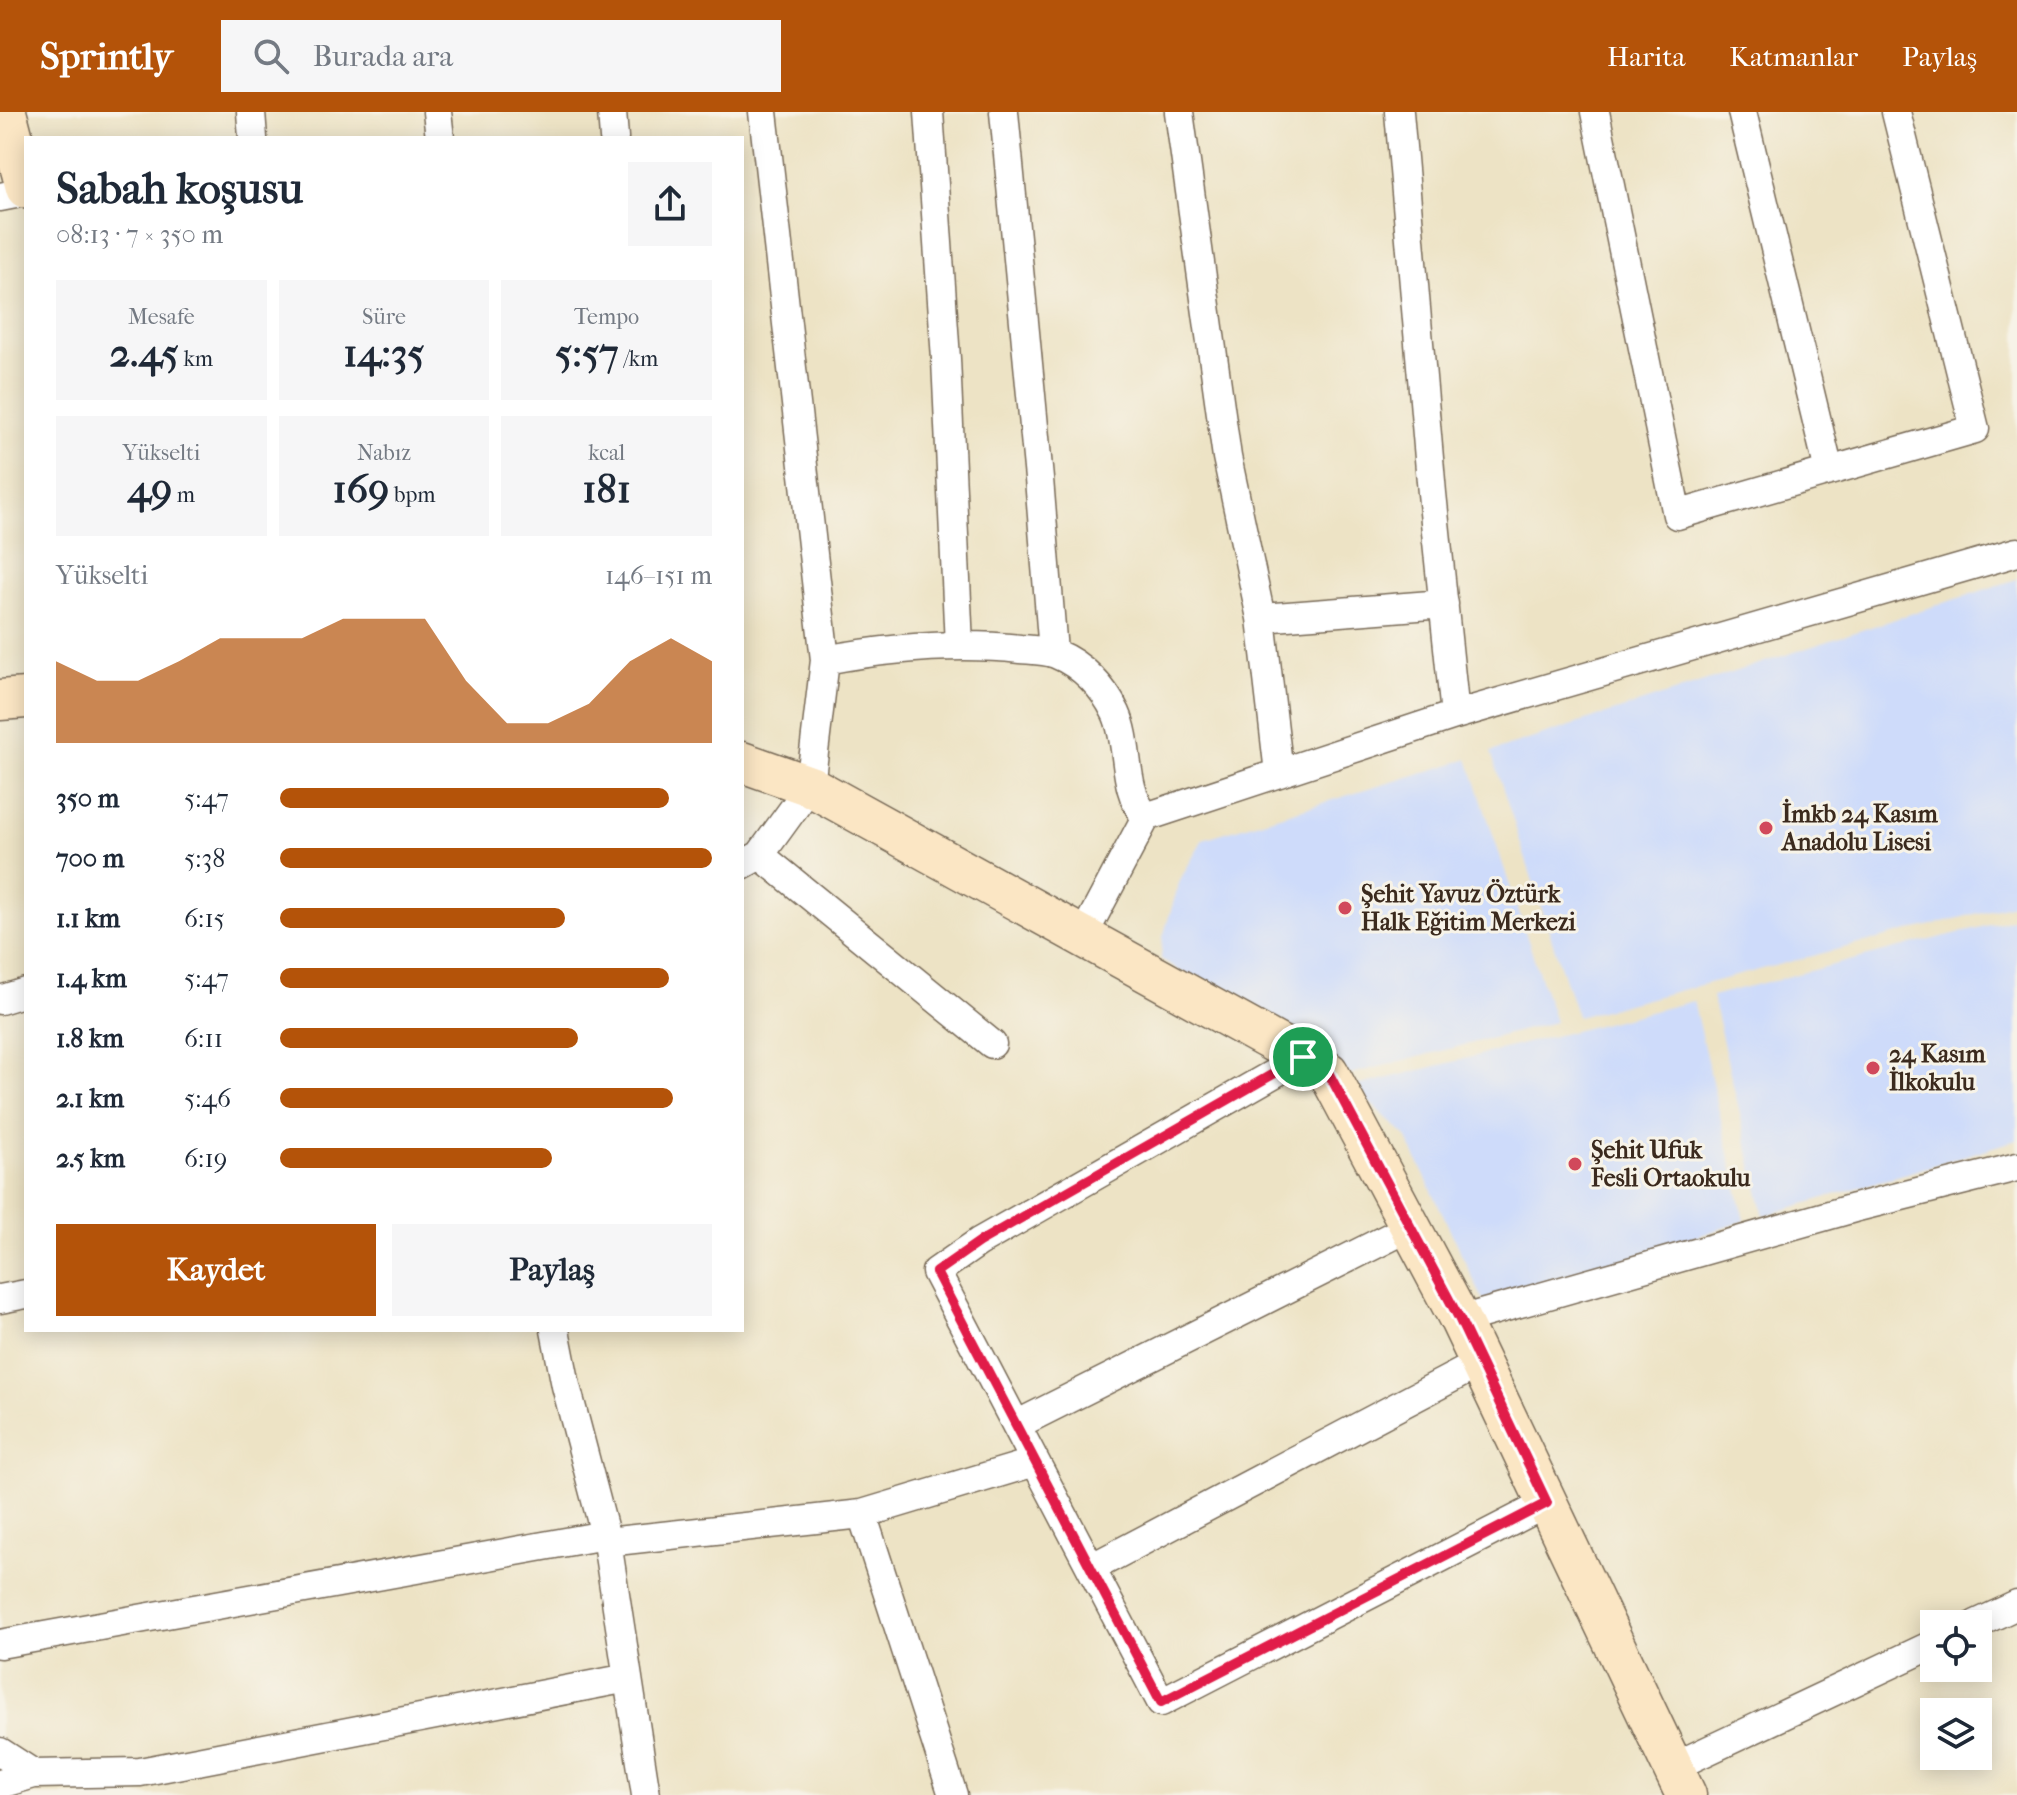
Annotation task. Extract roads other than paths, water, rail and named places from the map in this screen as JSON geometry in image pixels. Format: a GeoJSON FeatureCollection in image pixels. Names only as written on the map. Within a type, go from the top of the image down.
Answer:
{"type":"FeatureCollection","features":[{"type":"Feature","properties":{"kind":"main road"},"geometry":{"type":"LineString","coordinates":[[6,112],[24,182]]}},
{"type":"Feature","properties":{"kind":"main road"},"geometry":{"type":"LineString","coordinates":[[0,700],[24,698]]}},
{"type":"Feature","properties":{"kind":"main road"},"geometry":{"type":"LineString","coordinates":[[744,763],[810,786],[1328,1072],[1460,1320],[1680,1781]]}},
{"type":"Feature","properties":{"kind":"street"},"geometry":{"type":"LineString","coordinates":[[251,112],[253,136]]}},
{"type":"Feature","properties":{"kind":"street"},"geometry":{"type":"LineString","coordinates":[[437,112],[440,136]]}},
{"type":"Feature","properties":{"kind":"street"},"geometry":{"type":"LineString","coordinates":[[612,112],[614,136]]}},
{"type":"Feature","properties":{"kind":"street"},"geometry":{"type":"LineString","coordinates":[[763,112],[825,660],[810,786],[751,860],[992,1044]]}},
{"type":"Feature","properties":{"kind":"street"},"geometry":{"type":"LineString","coordinates":[[929,112],[946,359],[959,646]]}},
{"type":"Feature","properties":{"kind":"street"},"geometry":{"type":"LineString","coordinates":[[1004,112],[1053,652]]}},
{"type":"Feature","properties":{"kind":"street"},"geometry":{"type":"LineString","coordinates":[[1179,112],[1227,457],[1261,618],[1279,773]]}},
{"type":"Feature","properties":{"kind":"street"},"geometry":{"type":"LineString","coordinates":[[1399,112],[1455,715]]}},
{"type":"Feature","properties":{"kind":"street"},"geometry":{"type":"LineString","coordinates":[[1595,112],[1677,515],[1975,429],[1896,112]]}},
{"type":"Feature","properties":{"kind":"street"},"geometry":{"type":"LineString","coordinates":[[1742,112],[1829,471]]}},
{"type":"Feature","properties":{"kind":"street"},"geometry":{"type":"LineString","coordinates":[[0,197],[24,191]]}},
{"type":"Feature","properties":{"kind":"street"},"geometry":{"type":"LineString","coordinates":[[1083,936],[1146,817],[1455,715],[2017,552]]}},
{"type":"Feature","properties":{"kind":"street"},"geometry":{"type":"LineString","coordinates":[[1261,618],[1444,604]]}},
{"type":"Feature","properties":{"kind":"street"},"geometry":{"type":"LineString","coordinates":[[825,660],[870,652],[959,646],[1053,652],[1082,670],[1107,696],[1122,730],[1132,795],[1146,817]]}},
{"type":"Feature","properties":{"kind":"street"},"geometry":{"type":"LineString","coordinates":[[0,1000],[24,993]]}},
{"type":"Feature","properties":{"kind":"street"},"geometry":{"type":"LineString","coordinates":[[1303,1057],[979,1242],[936,1272],[1161,1702],[1547,1503]]}},
{"type":"Feature","properties":{"kind":"street"},"geometry":{"type":"LineString","coordinates":[[1460,1320],[1854,1208],[2017,1167]]}},
{"type":"Feature","properties":{"kind":"street"},"geometry":{"type":"LineString","coordinates":[[1016,1425],[1410,1227]]}},
{"type":"Feature","properties":{"kind":"street"},"geometry":{"type":"LineString","coordinates":[[0,1299],[24,1294]]}},
{"type":"Feature","properties":{"kind":"street"},"geometry":{"type":"LineString","coordinates":[[555,1332],[566,1386],[606,1538],[646,1795]]}},
{"type":"Feature","properties":{"kind":"street"},"geometry":{"type":"LineString","coordinates":[[1091,1568],[1480,1363]]}},
{"type":"Feature","properties":{"kind":"street"},"geometry":{"type":"LineString","coordinates":[[0,1644],[606,1538],[862,1514],[1035,1462]]}},
{"type":"Feature","properties":{"kind":"street"},"geometry":{"type":"LineString","coordinates":[[862,1514],[953,1795]]}},
{"type":"Feature","properties":{"kind":"street"},"geometry":{"type":"LineString","coordinates":[[1992,1617],[2017,1605]]}},
{"type":"Feature","properties":{"kind":"street"},"geometry":{"type":"LineString","coordinates":[[1680,1781],[1920,1652]]}},
{"type":"Feature","properties":{"kind":"street"},"geometry":{"type":"LineString","coordinates":[[0,1752],[34,1774],[86,1784],[628,1678]]}},
{"type":"Feature","properties":{"kind":"street"},"geometry":{"type":"LineString","coordinates":[[0,1784],[34,1774]]}},
{"type":"Feature","properties":{"kind":"place","name":"İmkb 24 Kasım Anadolu Lisesi"},"geometry":{"type":"Point","coordinates":[1766,828]}},
{"type":"Feature","properties":{"kind":"place","name":"Şehit Yavuz Öztürk Halk Eğitim Merkezi"},"geometry":{"type":"Point","coordinates":[1345,908]}},
{"type":"Feature","properties":{"kind":"place","name":"24 Kasım İlkokulu"},"geometry":{"type":"Point","coordinates":[1873,1068]}},
{"type":"Feature","properties":{"kind":"place","name":"Şehit Ufuk Fesli Ortaokulu"},"geometry":{"type":"Point","coordinates":[1575,1164]}}]}
